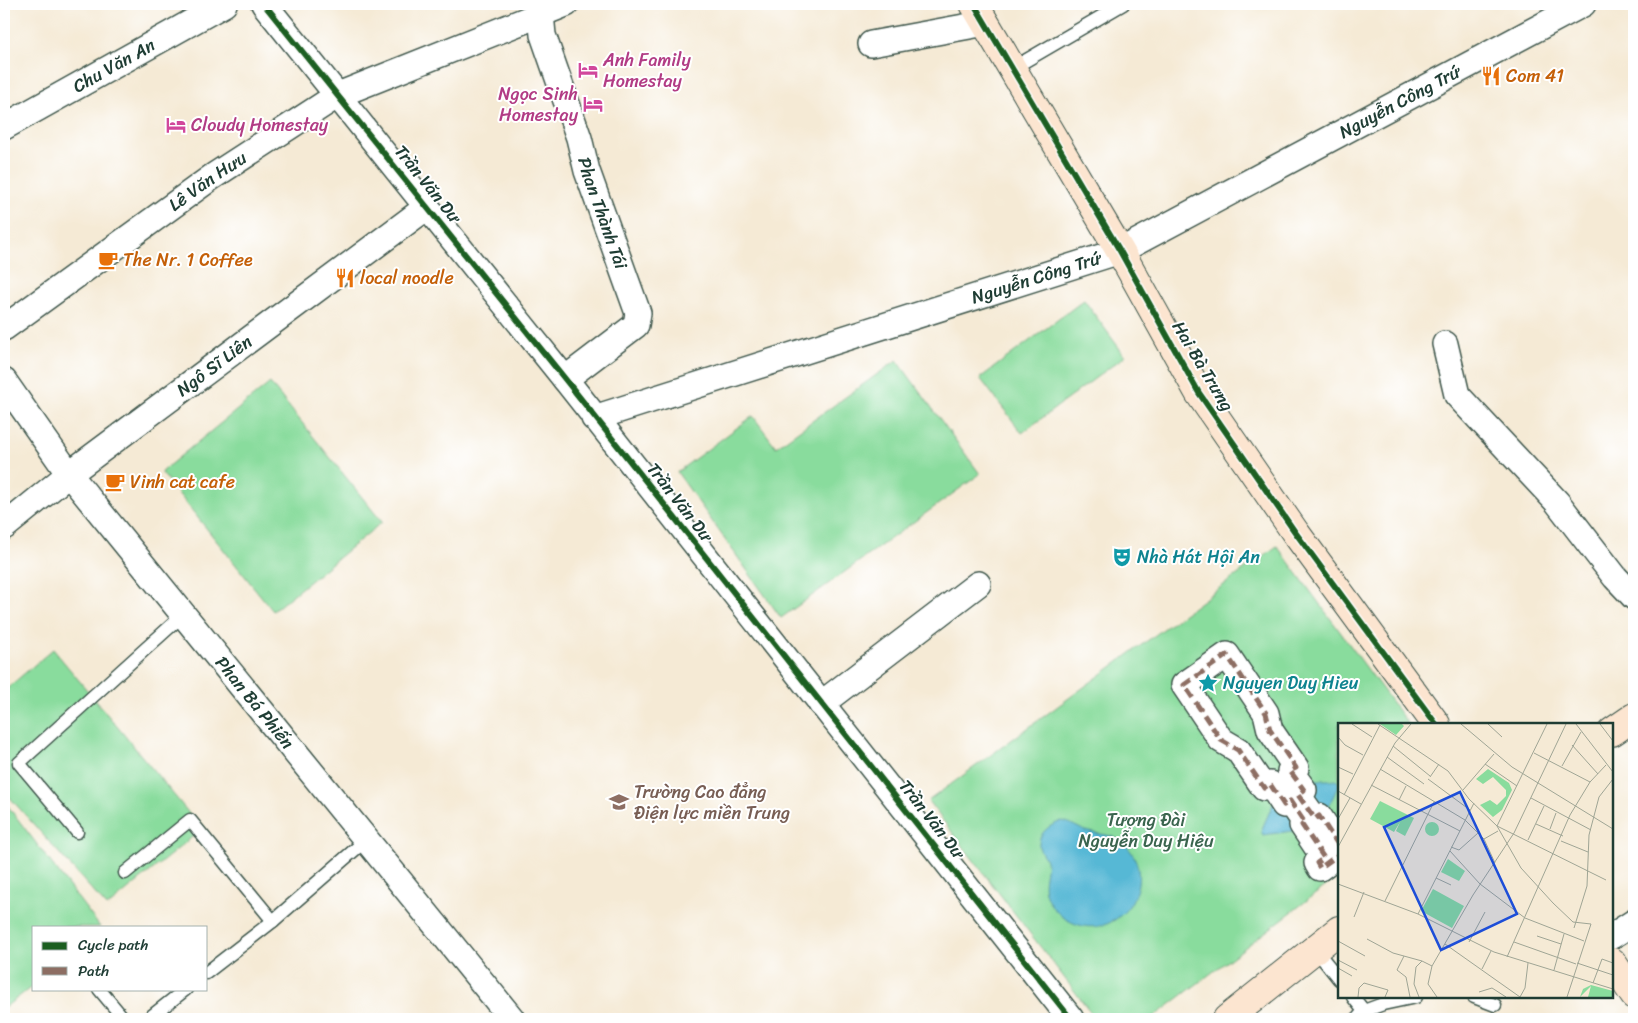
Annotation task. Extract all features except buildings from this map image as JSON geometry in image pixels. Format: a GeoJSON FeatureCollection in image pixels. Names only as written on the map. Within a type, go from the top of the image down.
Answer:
{"type":"FeatureCollection","features":[{"type":"Feature","properties":{"kind":"street","name":"Chu Văn An"},"geometry":{"type":"LineString","coordinates":[[4,127],[224,4]]}},
{"type":"Feature","properties":{"kind":"street","name":"Trần Văn Dư"},"geometry":{"type":"LineString","coordinates":[[264,4],[565,380],[1071,1019]]}},
{"type":"Feature","properties":{"kind":"street","name":"Lê Văn Hưu"},"geometry":{"type":"LineString","coordinates":[[4,328],[212,177],[338,95],[566,4]]}},
{"type":"Feature","properties":{"kind":"street","name":"Nguyễn Công Trứ"},"geometry":{"type":"LineString","coordinates":[[594,418],[1120,251],[1583,4]]}},
{"type":"Feature","properties":{"kind":"street","name":"Phan Thành Tái"},"geometry":{"type":"LineString","coordinates":[[541,14],[543,35],[579,138],[587,171],[638,313],[636,325],[565,380]]}},
{"type":"Feature","properties":{"kind":"street","name":"Hai Bà Trưng"},"geometry":{"type":"LineString","coordinates":[[980,14],[1120,251],[1199,393],[1295,532],[1435,723]]}},
{"type":"Feature","properties":{"kind":"street"},"geometry":{"type":"LineString","coordinates":[[871,44],[980,14]]}},
{"type":"Feature","properties":{"kind":"street","name":"Ngô Sĩ Liên"},"geometry":{"type":"LineString","coordinates":[[4,527],[69,474],[427,207]]}},
{"type":"Feature","properties":{"kind":"street"},"geometry":{"type":"LineString","coordinates":[[1445,344],[1457,395],[1557,502],[1615,577],[1634,597]]}},
{"type":"Feature","properties":{"kind":"street","name":"Phan Bá Phiến"},"geometry":{"type":"LineString","coordinates":[[4,381],[69,474],[512,1019]]}},
{"type":"Feature","properties":{"kind":"street"},"geometry":{"type":"LineString","coordinates":[[821,704],[978,584]]}},
{"type":"Feature","properties":{"kind":"street"},"geometry":{"type":"LineString","coordinates":[[1338,844],[1319,816],[1315,819],[1301,809],[1290,801],[1284,805],[1270,784],[1264,788],[1238,750],[1221,740],[1184,685],[1227,655],[1266,713],[1270,730],[1296,768],[1290,771],[1304,790],[1298,794],[1301,809],[1305,823],[1302,825],[1324,858],[1317,863],[1320,868],[1338,855]]}},
{"type":"Feature","properties":{"kind":"street"},"geometry":{"type":"LineString","coordinates":[[1613,731],[1634,717]]}},
{"type":"Feature","properties":{"kind":"street"},"geometry":{"type":"LineString","coordinates":[[1613,935],[1634,922]]}},
{"type":"Feature","properties":{"kind":"street"},"geometry":{"type":"LineString","coordinates":[[1227,1019],[1338,931]]}},
{"type":"Feature","properties":{"kind":"street"},"geometry":{"type":"LineString","coordinates":[[1613,964],[1634,995]]}},
{"type":"Feature","properties":{"kind":"lane"},"geometry":{"type":"LineString","coordinates":[[1013,68],[1123,4]]}},
{"type":"Feature","properties":{"kind":"lane"},"geometry":{"type":"LineString","coordinates":[[77,832],[19,763],[183,615]]}},
{"type":"Feature","properties":{"kind":"lane"},"geometry":{"type":"LineString","coordinates":[[125,873],[190,820],[273,921]]}},
{"type":"Feature","properties":{"kind":"lane"},"geometry":{"type":"LineString","coordinates":[[208,972],[273,921],[366,840]]}},
{"type":"Feature","properties":{"kind":"lane"},"geometry":{"type":"LineString","coordinates":[[1315,949],[1338,978]]}},
{"type":"Feature","properties":{"kind":"lane"},"geometry":{"type":"LineString","coordinates":[[99,990],[124,1019]]}},
{"type":"Feature","properties":{"kind":"lane"},"geometry":{"type":"LineString","coordinates":[[148,1019],[185,990]]}},
{"type":"Feature","properties":{"kind":"lane"},"geometry":{"type":"LineString","coordinates":[[1353,998],[1361,1015],[1383,1004],[1411,998]]}},
{"type":"Feature","properties":{"kind":"lane"},"geometry":{"type":"LineString","coordinates":[[1477,998],[1495,1005]]}},
{"type":"Feature","properties":{"kind":"green space"},"geometry":{"type":"Polygon","coordinates":[[[1084,300],[1125,356],[1022,433],[980,378],[1084,300]]]}},
{"type":"Feature","properties":{"kind":"green space"},"geometry":{"type":"Polygon","coordinates":[[[897,360],[980,474],[781,618],[677,472],[753,416],[776,447],[897,360]]]}},
{"type":"Feature","properties":{"kind":"green space"},"geometry":{"type":"Polygon","coordinates":[[[270,383],[382,522],[273,611],[161,472],[270,383]]]}},
{"type":"Feature","properties":{"kind":"green space","name":"Tượng Đài Nguyễn Duy Hiệu"},"geometry":{"type":"Polygon","coordinates":[[[1277,546],[1407,723],[1338,723],[1338,877],[1151,1019],[1096,1019],[928,801],[1277,546]]]}},
{"type":"Feature","properties":{"kind":"green space"},"geometry":{"type":"Polygon","coordinates":[[[53,649],[202,829],[107,907],[4,791],[4,691],[53,649]]]}},
{"type":"Feature","properties":{"kind":"green space"},"geometry":{"type":"Polygon","coordinates":[[[4,801],[99,926],[32,926],[32,987],[4,1008],[4,801]]]}},
{"type":"Feature","properties":{"kind":"water"},"geometry":{"type":"Polygon","coordinates":[[[1307,780],[1336,780],[1338,783],[1328,808],[1293,831],[1263,835],[1261,831],[1273,804],[1307,780]]]}},
{"type":"Feature","properties":{"kind":"water"},"geometry":{"type":"Polygon","coordinates":[[[1062,821],[1086,831],[1118,839],[1131,851],[1136,862],[1138,885],[1135,896],[1121,915],[1102,926],[1082,926],[1073,923],[1057,912],[1050,904],[1046,895],[1044,886],[1046,861],[1039,847],[1040,837],[1046,830],[1062,821]]]}},
{"type":"Feature","properties":{"kind":"marked path"},"geometry":{"type":"LineString","coordinates":[[1338,844],[1319,816],[1315,819],[1298,795],[1304,790],[1290,771],[1296,768],[1270,730],[1266,713],[1227,655],[1184,685],[1221,740],[1238,750],[1264,788],[1270,784],[1284,805],[1290,801],[1305,823],[1302,825],[1324,858],[1317,863],[1320,868],[1338,855]]}},
{"type":"Feature","properties":{"kind":"cycle path"},"geometry":{"type":"LineString","coordinates":[[264,4],[565,379],[1071,1019]]}},
{"type":"Feature","properties":{"kind":"cycle path"},"geometry":{"type":"LineString","coordinates":[[974,4],[1120,251],[1199,393],[1295,532],[1435,723]]}},
{"type":"Feature","properties":{"kind":"place","name":"Anh Family Homestay"},"geometry":{"type":"Point","coordinates":[588,70]}},
{"type":"Feature","properties":{"kind":"place","name":"Com 41"},"geometry":{"type":"Point","coordinates":[1491,76]}},
{"type":"Feature","properties":{"kind":"place","name":"Ngọc Sinh Homestay"},"geometry":{"type":"Point","coordinates":[593,104]}},
{"type":"Feature","properties":{"kind":"place","name":"Cloudy Homestay"},"geometry":{"type":"Point","coordinates":[176,125]}},
{"type":"Feature","properties":{"kind":"place","name":"The Nr. 1 Coffee"},"geometry":{"type":"Point","coordinates":[108,260]}},
{"type":"Feature","properties":{"kind":"place","name":"local noodle"},"geometry":{"type":"Point","coordinates":[345,278]}},
{"type":"Feature","properties":{"kind":"place","name":"Vinh cat cafe"},"geometry":{"type":"Point","coordinates":[115,482]}},
{"type":"Feature","properties":{"kind":"place","name":"Nhà Hát Hội An"},"geometry":{"type":"Point","coordinates":[1122,557]}},
{"type":"Feature","properties":{"kind":"place","name":"Nguyen Duy Hieu"},"geometry":{"type":"Point","coordinates":[1208,683]}},
{"type":"Feature","properties":{"kind":"place","name":"Trường Cao đẳng Điện lực miền Trung"},"geometry":{"type":"Point","coordinates":[619,802]}}]}
